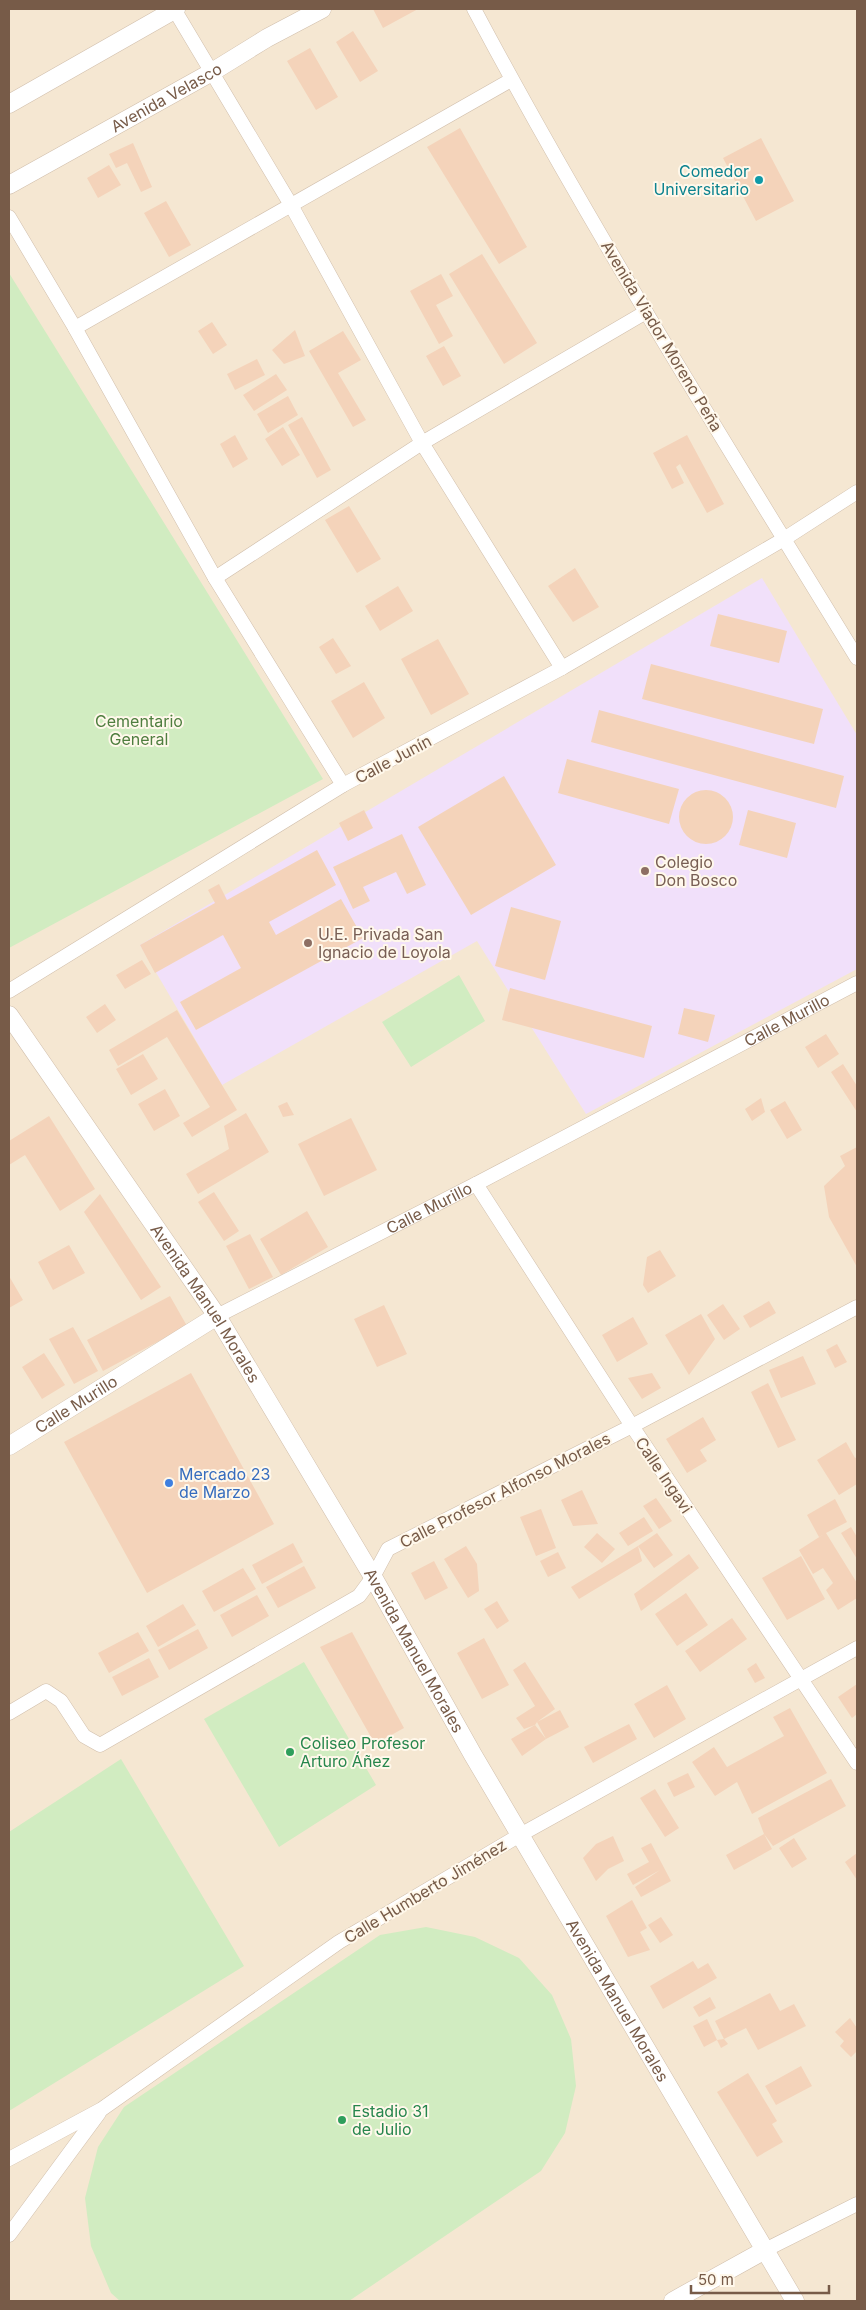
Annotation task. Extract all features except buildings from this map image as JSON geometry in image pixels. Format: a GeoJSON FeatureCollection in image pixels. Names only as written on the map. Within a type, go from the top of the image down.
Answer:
{"type":"FeatureCollection","features":[{"type":"Feature","properties":{"kind":"street"},"geometry":{"type":"LineString","coordinates":[[9,104],[175,9],[291,204],[422,443],[562,668]]}},
{"type":"Feature","properties":{"kind":"street","name":"Avenida Velasco"},"geometry":{"type":"LineString","coordinates":[[9,185],[212,72],[267,38],[322,9]]}},
{"type":"Feature","properties":{"kind":"street","name":"Avenida Viador Moreno Peña"},"geometry":{"type":"LineString","coordinates":[[474,9],[512,80],[646,312],[857,658]]}},
{"type":"Feature","properties":{"kind":"street"},"geometry":{"type":"LineString","coordinates":[[75,328],[512,80]]}},
{"type":"Feature","properties":{"kind":"street"},"geometry":{"type":"LineString","coordinates":[[9,217],[75,328],[215,578],[343,785]]}},
{"type":"Feature","properties":{"kind":"street"},"geometry":{"type":"LineString","coordinates":[[215,578],[422,443],[646,312]]}},
{"type":"Feature","properties":{"kind":"street","name":"Calle Junín"},"geometry":{"type":"LineString","coordinates":[[9,991],[343,785],[562,668],[784,539],[857,492]]}},
{"type":"Feature","properties":{"kind":"street","name":"Calle Murillo"},"geometry":{"type":"LineString","coordinates":[[9,1446],[217,1316],[476,1184],[857,983]]}},
{"type":"Feature","properties":{"kind":"street","name":"Avenida Manuel Morales"},"geometry":{"type":"LineString","coordinates":[[9,1015],[217,1316],[373,1577],[520,1835],[795,2301]]}},
{"type":"Feature","properties":{"kind":"street","name":"Calle Ingavi"},"geometry":{"type":"LineString","coordinates":[[476,1184],[632,1426],[857,1763]]}},
{"type":"Feature","properties":{"kind":"street","name":"Calle Profesor Alfonso Morales"},"geometry":{"type":"LineString","coordinates":[[9,1713],[46,1691],[60,1701],[84,1736],[100,1745],[359,1596],[373,1577],[388,1550],[632,1426],[857,1307]]}},
{"type":"Feature","properties":{"kind":"street","name":"Calle Humberto Jiménez"},"geometry":{"type":"LineString","coordinates":[[9,2159],[102,2109],[339,1942],[520,1835],[857,1648]]}},
{"type":"Feature","properties":{"kind":"street"},"geometry":{"type":"LineString","coordinates":[[9,2235],[102,2109]]}},
{"type":"Feature","properties":{"kind":"street"},"geometry":{"type":"LineString","coordinates":[[673,2301],[765,2250],[857,2204]]}},
{"type":"Feature","properties":{"kind":"shaded area"},"geometry":{"type":"Polygon","coordinates":[[[9,9],[857,9],[857,2301],[9,2301],[9,9]]]}},
{"type":"Feature","properties":{"kind":"shaded area","name":"Colegio Don Bosco"},"geometry":{"type":"Polygon","coordinates":[[[762,578],[857,735],[857,969],[586,1114],[477,941],[222,1085],[140,945],[762,578]]]}},
{"type":"Feature","properties":{"kind":"green space","name":"Cementario General"},"geometry":{"type":"Polygon","coordinates":[[[9,273],[323,779],[9,948],[9,273]]]}},
{"type":"Feature","properties":{"kind":"green space"},"geometry":{"type":"Polygon","coordinates":[[[459,975],[485,1021],[411,1067],[382,1022],[459,975]]]}},
{"type":"Feature","properties":{"kind":"green space","name":"Coliseo Profesor Arturo Áñez"},"geometry":{"type":"Polygon","coordinates":[[[304,1662],[376,1785],[279,1847],[204,1719],[304,1662]]]}},
{"type":"Feature","properties":{"kind":"green space"},"geometry":{"type":"Polygon","coordinates":[[[121,1759],[244,1966],[9,2111],[9,1832],[121,1759]]]}},
{"type":"Feature","properties":{"kind":"green space","name":"Estadio 31 de Julio"},"geometry":{"type":"Polygon","coordinates":[[[426,1927],[475,1937],[519,1958],[552,1995],[571,2039],[576,2086],[565,2133],[541,2171],[349,2301],[120,2301],[111,2293],[91,2246],[85,2198],[98,2147],[124,2107],[380,1935],[426,1927]]]}},
{"type":"Feature","properties":{"kind":"place","name":"Comedor Universitario"},"geometry":{"type":"Point","coordinates":[759,180]}},
{"type":"Feature","properties":{"kind":"place","name":"Colegio Don Bosco"},"geometry":{"type":"Point","coordinates":[645,871]}},
{"type":"Feature","properties":{"kind":"place","name":"U.E. Privada San Ignacio de Loyola"},"geometry":{"type":"Point","coordinates":[308,943]}},
{"type":"Feature","properties":{"kind":"place","name":"Mercado 23 de Marzo"},"geometry":{"type":"Point","coordinates":[169,1483]}},
{"type":"Feature","properties":{"kind":"place","name":"Coliseo Profesor Arturo Áñez"},"geometry":{"type":"Point","coordinates":[290,1752]}},
{"type":"Feature","properties":{"kind":"place","name":"Estadio 31 de Julio"},"geometry":{"type":"Point","coordinates":[342,2120]}}]}
